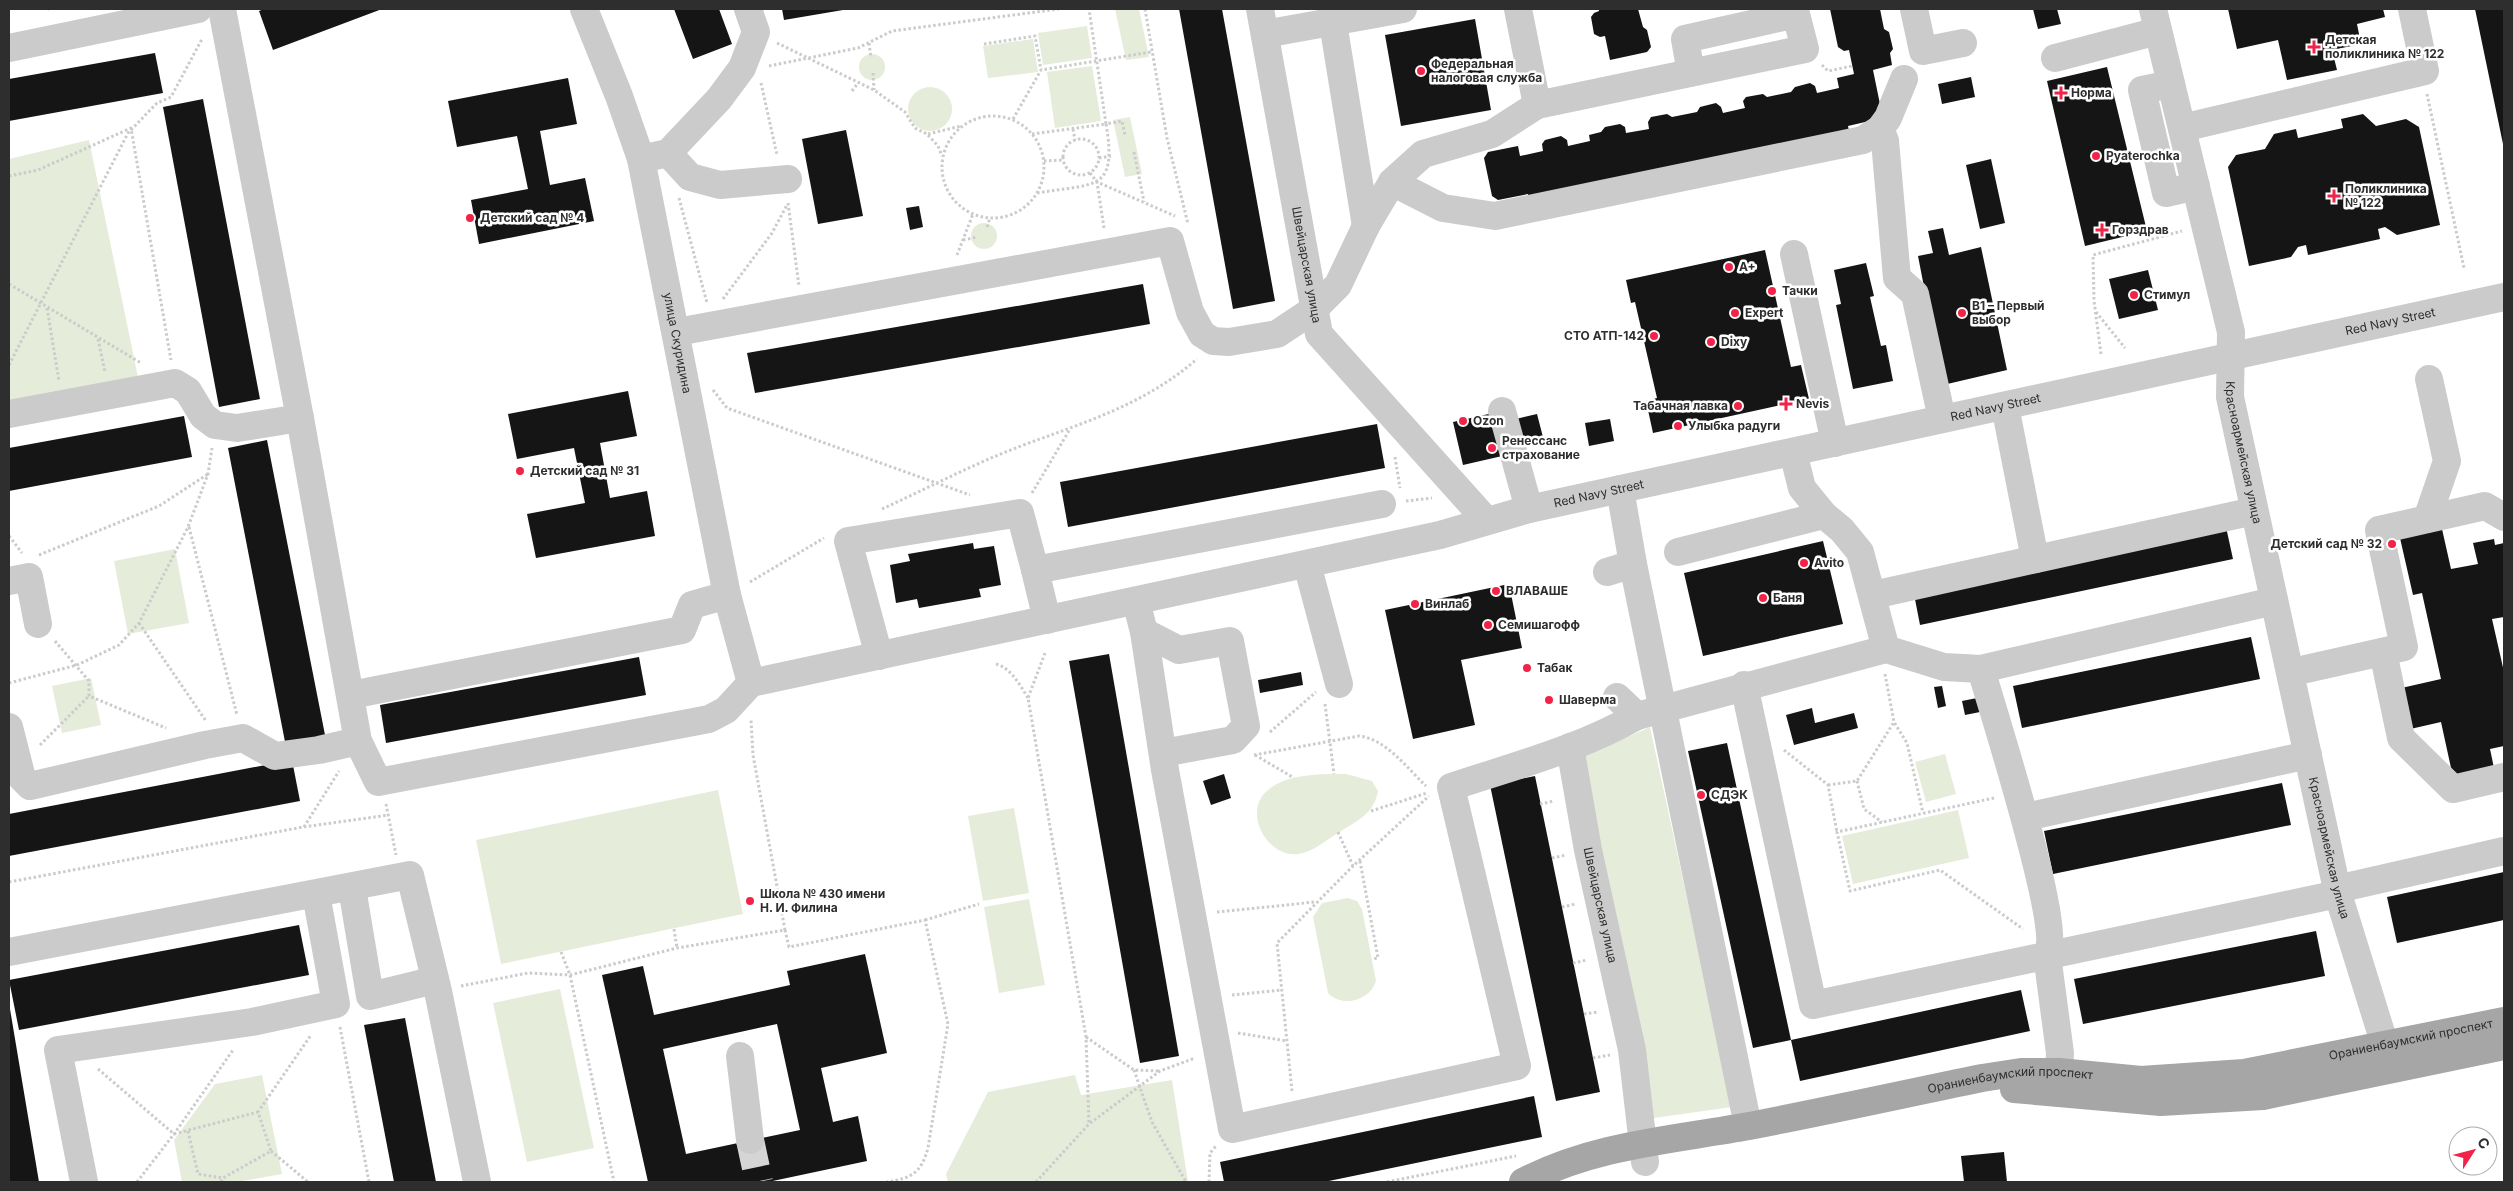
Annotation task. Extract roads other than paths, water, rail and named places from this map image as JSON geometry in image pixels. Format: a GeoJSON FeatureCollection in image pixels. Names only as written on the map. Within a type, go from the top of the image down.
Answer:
{"type":"FeatureCollection","features":[{"type":"Feature","properties":{"kind":"main road","name":"Ораниенбаумский проспект"},"geometry":{"type":"LineString","coordinates":[[1522,1182],[1548,1169],[1577,1159],[1644,1153],[1995,1090],[2018,1088],[2161,1102],[2263,1096],[2504,1021]]}},
{"type":"Feature","properties":{"kind":"main road","name":"Ораниенбаумский проспект"},"geometry":{"type":"LineString","coordinates":[[1565,1182],[1644,1153],[1748,1126],[1982,1078],[2021,1072],[2059,1072],[2141,1080],[2180,1079],[2389,1056],[2504,1046]]}},
{"type":"Feature","properties":{"kind":"street"},"geometry":{"type":"LineString","coordinates":[[222,9],[300,418],[358,741],[378,782],[709,719],[726,710],[751,683]]}},
{"type":"Feature","properties":{"kind":"street","name":"улица Скуридина"},"geometry":{"type":"LineString","coordinates":[[584,9],[619,96],[641,159],[677,332],[727,595],[751,683]]}},
{"type":"Feature","properties":{"kind":"street"},"geometry":{"type":"LineString","coordinates":[[1262,22],[1333,23],[1403,9]]}},
{"type":"Feature","properties":{"kind":"street"},"geometry":{"type":"LineString","coordinates":[[1518,9],[1537,106]]}},
{"type":"Feature","properties":{"kind":"street"},"geometry":{"type":"LineString","coordinates":[[1914,9],[1923,51],[1963,43]]}},
{"type":"Feature","properties":{"kind":"street"},"geometry":{"type":"LineString","coordinates":[[2182,128],[2425,71],[2412,9]]}},
{"type":"Feature","properties":{"kind":"street"},"geometry":{"type":"LineString","coordinates":[[641,159],[668,153],[719,98],[742,68],[752,20]]}},
{"type":"Feature","properties":{"kind":"street"},"geometry":{"type":"LineString","coordinates":[[2055,58],[2156,20]]}},
{"type":"Feature","properties":{"kind":"street","name":"Красноармейская улица"},"geometry":{"type":"LineString","coordinates":[[2156,20],[2232,332],[2230,397],[2337,892],[2389,1056]]}},
{"type":"Feature","properties":{"kind":"street"},"geometry":{"type":"LineString","coordinates":[[9,48],[202,21]]}},
{"type":"Feature","properties":{"kind":"street","name":"Швейцарская улица"},"geometry":{"type":"LineString","coordinates":[[1262,22],[1313,310],[1319,334],[1486,520]]}},
{"type":"Feature","properties":{"kind":"street"},"geometry":{"type":"LineString","coordinates":[[1333,23],[1366,226]]}},
{"type":"Feature","properties":{"kind":"street"},"geometry":{"type":"LineString","coordinates":[[677,332],[1108,254],[1170,241],[1190,312],[1202,334],[1213,341],[1228,342],[1277,334],[1313,310],[1338,285],[1366,226],[1392,182],[1423,154],[1492,134],[1537,106],[1691,73]]}},
{"type":"Feature","properties":{"kind":"street"},"geometry":{"type":"LineString","coordinates":[[1392,182],[1443,208],[1495,216],[1862,140],[1880,129],[1888,118],[1904,80]]}},
{"type":"Feature","properties":{"kind":"street"},"geometry":{"type":"LineString","coordinates":[[2171,84],[2142,90],[2166,193],[2196,186]]}},
{"type":"Feature","properties":{"kind":"street"},"geometry":{"type":"LineString","coordinates":[[1880,129],[1885,141],[1897,278],[1914,294],[1942,420]]}},
{"type":"Feature","properties":{"kind":"street"},"geometry":{"type":"LineString","coordinates":[[668,153],[690,177],[720,185],[788,191]]}},
{"type":"Feature","properties":{"kind":"street"},"geometry":{"type":"LineString","coordinates":[[1794,254],[1835,443]]}},
{"type":"Feature","properties":{"kind":"street","name":"Red Navy Street"},"geometry":{"type":"LineString","coordinates":[[751,683],[1440,535],[1486,520],[1530,510],[2504,297]]}},
{"type":"Feature","properties":{"kind":"street"},"geometry":{"type":"LineString","coordinates":[[2427,519],[2447,461],[2429,379]]}},
{"type":"Feature","properties":{"kind":"street"},"geometry":{"type":"LineString","coordinates":[[9,414],[175,383],[188,391],[203,416],[215,425],[237,428],[300,418]]}},
{"type":"Feature","properties":{"kind":"street"},"geometry":{"type":"LineString","coordinates":[[2005,406],[2035,559]]}},
{"type":"Feature","properties":{"kind":"street"},"geometry":{"type":"LineString","coordinates":[[1502,411],[1530,510]]}},
{"type":"Feature","properties":{"kind":"street"},"geometry":{"type":"LineString","coordinates":[[1793,452],[1802,488],[1824,515],[1842,530],[1860,552],[1886,649]]}},
{"type":"Feature","properties":{"kind":"street"},"geometry":{"type":"LineString","coordinates":[[1620,490],[1633,564],[1650,713],[1748,1126]]}},
{"type":"Feature","properties":{"kind":"street"},"geometry":{"type":"LineString","coordinates":[[1035,570],[1396,505]]}},
{"type":"Feature","properties":{"kind":"street"},"geometry":{"type":"LineString","coordinates":[[2306,669],[2404,647],[2379,530],[2485,506],[2504,517]]}},
{"type":"Feature","properties":{"kind":"street"},"geometry":{"type":"LineString","coordinates":[[1873,595],[2254,511]]}},
{"type":"Feature","properties":{"kind":"street"},"geometry":{"type":"LineString","coordinates":[[879,656],[848,541],[1020,513],[1048,620]]}},
{"type":"Feature","properties":{"kind":"street"},"geometry":{"type":"LineString","coordinates":[[1678,552],[1824,515]]}},
{"type":"Feature","properties":{"kind":"street"},"geometry":{"type":"LineString","coordinates":[[1307,564],[1333,679]]}},
{"type":"Feature","properties":{"kind":"street"},"geometry":{"type":"LineString","coordinates":[[1607,572],[1633,564]]}},
{"type":"Feature","properties":{"kind":"street"},"geometry":{"type":"LineString","coordinates":[[9,581],[29,577],[38,624]]}},
{"type":"Feature","properties":{"kind":"street"},"geometry":{"type":"LineString","coordinates":[[351,695],[682,630],[688,594],[727,595]]}},
{"type":"Feature","properties":{"kind":"street"},"geometry":{"type":"LineString","coordinates":[[1136,601],[1144,632],[1163,753],[1208,998],[1223,1040],[1232,1129],[1517,1066],[1452,786],[1570,747],[1650,713],[1744,685],[1886,649],[1944,667],[1981,669],[2274,601]]}},
{"type":"Feature","properties":{"kind":"street"},"geometry":{"type":"LineString","coordinates":[[1144,632],[1180,650],[1230,641],[1249,687],[1246,726],[1233,740],[1163,753]]}},
{"type":"Feature","properties":{"kind":"street"},"geometry":{"type":"LineString","coordinates":[[2382,652],[2401,738],[2453,789],[2504,777]]}},
{"type":"Feature","properties":{"kind":"street"},"geometry":{"type":"LineString","coordinates":[[1981,669],[2021,805],[2046,911],[2060,1052],[2059,1072]]}},
{"type":"Feature","properties":{"kind":"street"},"geometry":{"type":"LineString","coordinates":[[1744,685],[1813,1005],[2049,952],[2337,892],[2504,851]]}},
{"type":"Feature","properties":{"kind":"street"},"geometry":{"type":"LineString","coordinates":[[1617,697],[1650,713]]}},
{"type":"Feature","properties":{"kind":"street"},"geometry":{"type":"LineString","coordinates":[[9,727],[22,778],[30,786],[232,740],[275,756],[318,750],[358,741]]}},
{"type":"Feature","properties":{"kind":"street","name":"Швейцарская улица"},"geometry":{"type":"LineString","coordinates":[[1570,747],[1588,850],[1632,1050],[1644,1153]]}},
{"type":"Feature","properties":{"kind":"street"},"geometry":{"type":"LineString","coordinates":[[2021,805],[2308,755]]}},
{"type":"Feature","properties":{"kind":"street"},"geometry":{"type":"LineString","coordinates":[[9,952],[352,888],[410,875],[436,985],[476,1182]]}},
{"type":"Feature","properties":{"kind":"street"},"geometry":{"type":"LineString","coordinates":[[352,888],[370,996]]}},
{"type":"Feature","properties":{"kind":"street"},"geometry":{"type":"LineString","coordinates":[[316,894],[336,1004]]}},
{"type":"Feature","properties":{"kind":"street"},"geometry":{"type":"LineString","coordinates":[[84,1182],[58,1050],[252,1022],[370,996],[436,985]]}},
{"type":"Feature","properties":{"kind":"street"},"geometry":{"type":"LineString","coordinates":[[740,1056],[750,1140]]}},
{"type":"Feature","properties":{"kind":"tunnel"},"geometry":{"type":"LineString","coordinates":[[750,1140],[759,1182]]}},
{"type":"Feature","properties":{"kind":"place","name":"Детская поликлиника № 122"},"geometry":{"type":"Point","coordinates":[2314,47]}},
{"type":"Feature","properties":{"kind":"place","name":"Федеральная налоговая служба"},"geometry":{"type":"Point","coordinates":[1421,71]}},
{"type":"Feature","properties":{"kind":"place","name":"Норма"},"geometry":{"type":"Point","coordinates":[2061,93]}},
{"type":"Feature","properties":{"kind":"place","name":"Pyaterochka"},"geometry":{"type":"Point","coordinates":[2096,156]}},
{"type":"Feature","properties":{"kind":"place","name":"Поликлиника № 122"},"geometry":{"type":"Point","coordinates":[2334,196]}},
{"type":"Feature","properties":{"kind":"place","name":"Детский сад № 4"},"geometry":{"type":"Point","coordinates":[470,218]}},
{"type":"Feature","properties":{"kind":"place","name":"Горздрав"},"geometry":{"type":"Point","coordinates":[2102,230]}},
{"type":"Feature","properties":{"kind":"place","name":"А+"},"geometry":{"type":"Point","coordinates":[1729,267]}},
{"type":"Feature","properties":{"kind":"place","name":"Тачки"},"geometry":{"type":"Point","coordinates":[1772,291]}},
{"type":"Feature","properties":{"kind":"place","name":"Стимул"},"geometry":{"type":"Point","coordinates":[2134,295]}},
{"type":"Feature","properties":{"kind":"place","name":"Expert"},"geometry":{"type":"Point","coordinates":[1735,313]}},
{"type":"Feature","properties":{"kind":"place","name":"В1 – Первый выбор"},"geometry":{"type":"Point","coordinates":[1962,313]}},
{"type":"Feature","properties":{"kind":"place","name":"СТО АТП-142"},"geometry":{"type":"Point","coordinates":[1654,336]}},
{"type":"Feature","properties":{"kind":"place","name":"Dixy"},"geometry":{"type":"Point","coordinates":[1711,342]}},
{"type":"Feature","properties":{"kind":"place","name":"Nevis"},"geometry":{"type":"Point","coordinates":[1786,404]}},
{"type":"Feature","properties":{"kind":"place","name":"Табачная лавка"},"geometry":{"type":"Point","coordinates":[1738,406]}},
{"type":"Feature","properties":{"kind":"place","name":"Ozon"},"geometry":{"type":"Point","coordinates":[1463,421]}},
{"type":"Feature","properties":{"kind":"place","name":"Улыбка радуги"},"geometry":{"type":"Point","coordinates":[1678,426]}},
{"type":"Feature","properties":{"kind":"place","name":"Ренессанс страхование"},"geometry":{"type":"Point","coordinates":[1492,448]}},
{"type":"Feature","properties":{"kind":"place","name":"Детский сад № 31"},"geometry":{"type":"Point","coordinates":[520,471]}},
{"type":"Feature","properties":{"kind":"place","name":"Детский сад № 32"},"geometry":{"type":"Point","coordinates":[2392,544]}},
{"type":"Feature","properties":{"kind":"place","name":"Avito"},"geometry":{"type":"Point","coordinates":[1804,563]}},
{"type":"Feature","properties":{"kind":"place","name":"ВЛАВАШЕ"},"geometry":{"type":"Point","coordinates":[1496,591]}},
{"type":"Feature","properties":{"kind":"place","name":"Баня"},"geometry":{"type":"Point","coordinates":[1763,598]}},
{"type":"Feature","properties":{"kind":"place","name":"Винлаб"},"geometry":{"type":"Point","coordinates":[1415,604]}},
{"type":"Feature","properties":{"kind":"place","name":"Семишагофф"},"geometry":{"type":"Point","coordinates":[1488,625]}},
{"type":"Feature","properties":{"kind":"place","name":"Табак"},"geometry":{"type":"Point","coordinates":[1527,668]}},
{"type":"Feature","properties":{"kind":"place","name":"Шаверма"},"geometry":{"type":"Point","coordinates":[1549,700]}},
{"type":"Feature","properties":{"kind":"place","name":"СДЭК"},"geometry":{"type":"Point","coordinates":[1701,795]}},
{"type":"Feature","properties":{"kind":"place","name":"Школа № 430 имени Н. И. Филина"},"geometry":{"type":"Point","coordinates":[750,901]}}]}
